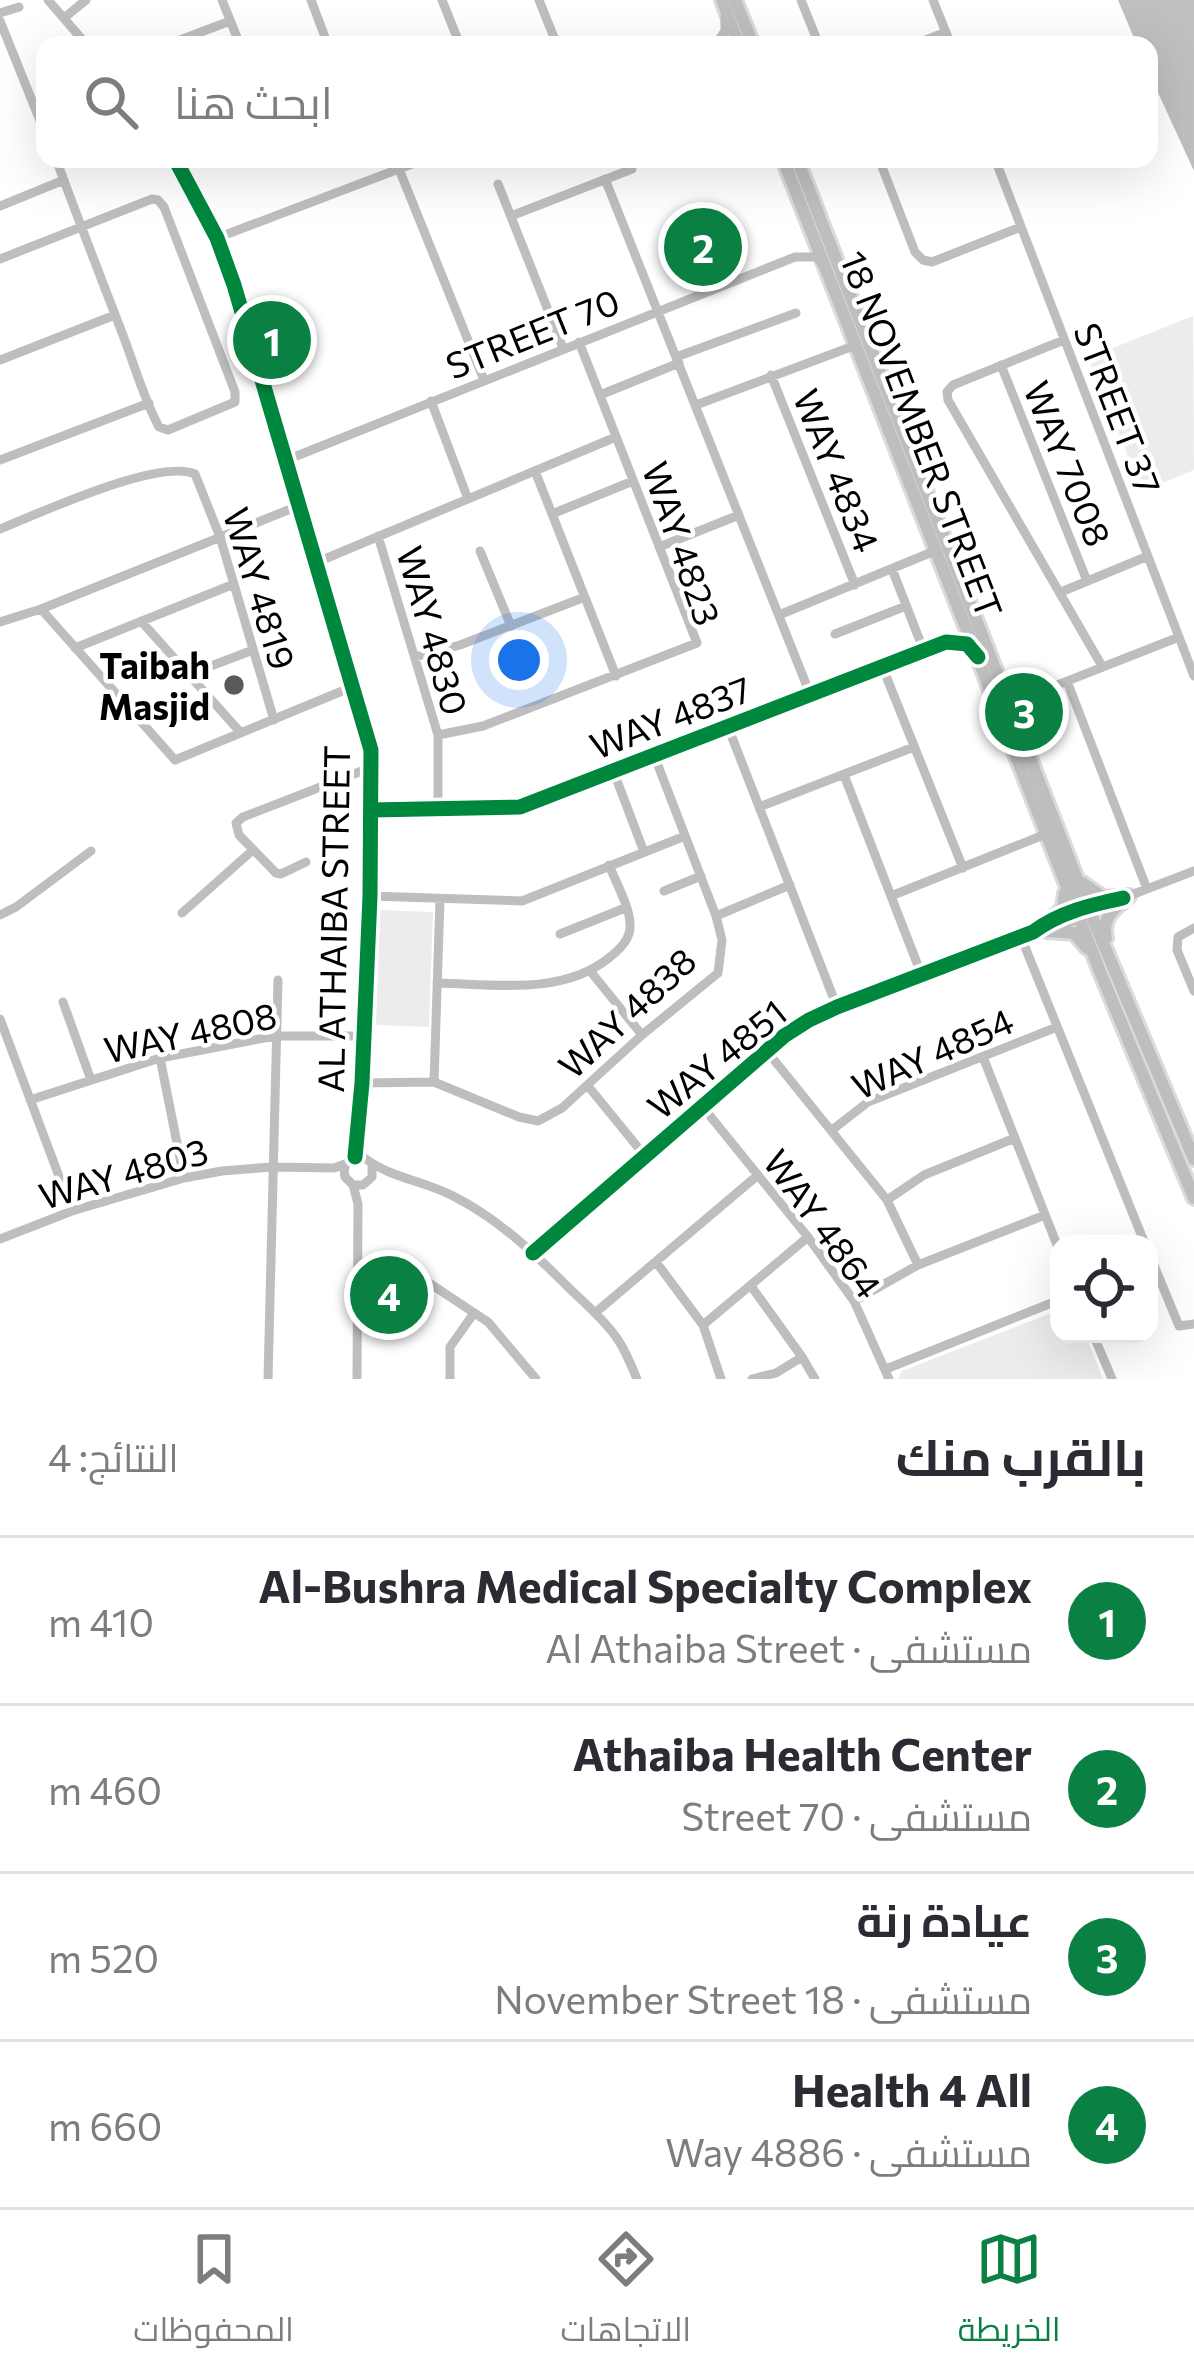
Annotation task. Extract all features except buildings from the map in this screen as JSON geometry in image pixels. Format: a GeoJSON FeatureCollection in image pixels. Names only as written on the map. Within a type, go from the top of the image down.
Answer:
{"type":"FeatureCollection","features":[{"type":"Feature","properties":{"kind":"main road"},"geometry":{"type":"LineString","coordinates":[[721,0],[736,36]]}},
{"type":"Feature","properties":{"kind":"main road"},"geometry":{"type":"LineString","coordinates":[[735,0],[749,36]]}},
{"type":"Feature","properties":{"kind":"main road","name":"18 NOVEMBER STREET"},"geometry":{"type":"LineString","coordinates":[[787,168],[1057,862],[1084,912],[1194,1198]]}},
{"type":"Feature","properties":{"kind":"main road","name":"18 NOVEMBER STREET"},"geometry":{"type":"LineString","coordinates":[[801,168],[1075,872],[1084,912]]}},
{"type":"Feature","properties":{"kind":"main road"},"geometry":{"type":"LineString","coordinates":[[1043,928],[1063,908],[1066,895],[1057,862]]}},
{"type":"Feature","properties":{"kind":"main road"},"geometry":{"type":"LineString","coordinates":[[1075,872],[1085,887],[1104,898],[1126,897]]}},
{"type":"Feature","properties":{"kind":"main road"},"geometry":{"type":"LineString","coordinates":[[1106,970],[1106,920],[1126,897]]}},
{"type":"Feature","properties":{"kind":"main road"},"geometry":{"type":"LineString","coordinates":[[1043,928],[1074,933],[1106,970]]}},
{"type":"Feature","properties":{"kind":"main road","name":"18 NOVEMBER STREET"},"geometry":{"type":"LineString","coordinates":[[1106,970],[1194,1159]]}},
{"type":"Feature","properties":{"kind":"street"},"geometry":{"type":"LineString","coordinates":[[48,0],[80,36]]}},
{"type":"Feature","properties":{"kind":"street"},"geometry":{"type":"LineString","coordinates":[[64,17],[86,0]]}},
{"type":"Feature","properties":{"kind":"street"},"geometry":{"type":"LineString","coordinates":[[222,0],[236,36]]}},
{"type":"Feature","properties":{"kind":"street"},"geometry":{"type":"LineString","coordinates":[[310,0],[324,36]]}},
{"type":"Feature","properties":{"kind":"street"},"geometry":{"type":"LineString","coordinates":[[442,0],[456,36]]}},
{"type":"Feature","properties":{"kind":"street"},"geometry":{"type":"LineString","coordinates":[[539,0],[553,36]]}},
{"type":"Feature","properties":{"kind":"street"},"geometry":{"type":"LineString","coordinates":[[721,0],[725,17],[721,36]]}},
{"type":"Feature","properties":{"kind":"street"},"geometry":{"type":"LineString","coordinates":[[801,0],[815,36]]}},
{"type":"Feature","properties":{"kind":"street"},"geometry":{"type":"LineString","coordinates":[[933,0],[948,36]]}},
{"type":"Feature","properties":{"kind":"street"},"geometry":{"type":"LineString","coordinates":[[19,7],[0,17],[36,110]]}},
{"type":"Feature","properties":{"kind":"street"},"geometry":{"type":"LineString","coordinates":[[191,36],[230,21]]}},
{"type":"Feature","properties":{"kind":"street"},"geometry":{"type":"LineString","coordinates":[[936,36],[946,32]]}},
{"type":"Feature","properties":{"kind":"street"},"geometry":{"type":"LineString","coordinates":[[0,259],[81,227],[152,199],[161,203],[236,397],[232,404],[168,430],[159,427],[148,403],[81,227],[59,168]]}},
{"type":"Feature","properties":{"kind":"street","name":"AL ATHAIBA STREET"},"geometry":{"type":"LineString","coordinates":[[180,168],[217,238],[234,285],[371,750],[370,896],[353,1185],[358,1204]]}},
{"type":"Feature","properties":{"kind":"street"},"geometry":{"type":"LineString","coordinates":[[511,216],[632,168]]}},
{"type":"Feature","properties":{"kind":"street"},"geometry":{"type":"LineString","coordinates":[[882,168],[922,260],[932,262],[1021,227]]}},
{"type":"Feature","properties":{"kind":"street","name":"STREET 37"},"geometry":{"type":"LineString","coordinates":[[998,168],[1194,676]]}},
{"type":"Feature","properties":{"kind":"street"},"geometry":{"type":"LineString","coordinates":[[217,238],[399,169],[484,380]]}},
{"type":"Feature","properties":{"kind":"street"},"geometry":{"type":"LineString","coordinates":[[605,179],[810,694]]}},
{"type":"Feature","properties":{"kind":"street"},"geometry":{"type":"LineString","coordinates":[[0,206],[64,180]]}},
{"type":"Feature","properties":{"kind":"street"},"geometry":{"type":"LineString","coordinates":[[498,184],[563,349]]}},
{"type":"Feature","properties":{"kind":"street"},"geometry":{"type":"LineString","coordinates":[[800,256],[812,232]]}},
{"type":"Feature","properties":{"kind":"street"},"geometry":{"type":"LineString","coordinates":[[800,256],[817,257],[829,275]]}},
{"type":"Feature","properties":{"kind":"street","name":"STREET 70"},"geometry":{"type":"LineString","coordinates":[[284,460],[800,256]]}},
{"type":"Feature","properties":{"kind":"street"},"geometry":{"type":"LineString","coordinates":[[600,395],[796,313]]}},
{"type":"Feature","properties":{"kind":"street"},"geometry":{"type":"LineString","coordinates":[[0,360],[115,315]]}},
{"type":"Feature","properties":{"kind":"street"},"geometry":{"type":"LineString","coordinates":[[1001,365],[1064,340]]}},
{"type":"Feature","properties":{"kind":"street","name":"WAY 4823"},"geometry":{"type":"LineString","coordinates":[[438,735],[483,726],[697,643],[579,342]]}},
{"type":"Feature","properties":{"kind":"street"},"geometry":{"type":"LineString","coordinates":[[696,405],[856,345]]}},
{"type":"Feature","properties":{"kind":"street","name":"WAY 7008"},"geometry":{"type":"LineString","coordinates":[[1087,581],[1001,365],[953,385],[948,400],[1102,666]]}},
{"type":"Feature","properties":{"kind":"street","name":"WAY 4834"},"geometry":{"type":"LineString","coordinates":[[771,375],[855,584]]}},
{"type":"Feature","properties":{"kind":"street"},"geometry":{"type":"LineString","coordinates":[[431,401],[468,499]]}},
{"type":"Feature","properties":{"kind":"street"},"geometry":{"type":"LineString","coordinates":[[0,460],[148,403]]}},
{"type":"Feature","properties":{"kind":"street"},"geometry":{"type":"LineString","coordinates":[[315,563],[616,437]]}},
{"type":"Feature","properties":{"kind":"street","name":"WAY 4819"},"geometry":{"type":"LineString","coordinates":[[0,529],[123,482],[172,470],[195,474],[220,537],[274,720]]}},
{"type":"Feature","properties":{"kind":"street"},"geometry":{"type":"LineString","coordinates":[[535,471],[616,676]]}},
{"type":"Feature","properties":{"kind":"street"},"geometry":{"type":"LineString","coordinates":[[552,514],[633,481]]}},
{"type":"Feature","properties":{"kind":"street"},"geometry":{"type":"LineString","coordinates":[[0,622],[298,506]]}},
{"type":"Feature","properties":{"kind":"street"},"geometry":{"type":"LineString","coordinates":[[659,547],[739,515]]}},
{"type":"Feature","properties":{"kind":"street","name":"WAY 4830"},"geometry":{"type":"LineString","coordinates":[[378,536],[438,735],[438,811]]}},
{"type":"Feature","properties":{"kind":"street"},"geometry":{"type":"LineString","coordinates":[[779,615],[937,550]]}},
{"type":"Feature","properties":{"kind":"street"},"geometry":{"type":"LineString","coordinates":[[480,551],[511,626]]}},
{"type":"Feature","properties":{"kind":"street","name":"WAY 7008"},"geometry":{"type":"LineString","coordinates":[[1061,592],[1148,556]]}},
{"type":"Feature","properties":{"kind":"street"},"geometry":{"type":"LineString","coordinates":[[892,569],[920,641]]}},
{"type":"Feature","properties":{"kind":"street"},"geometry":{"type":"LineString","coordinates":[[75,648],[234,584]]}},
{"type":"Feature","properties":{"kind":"street"},"geometry":{"type":"LineString","coordinates":[[416,657],[585,597]]}},
{"type":"Feature","properties":{"kind":"street"},"geometry":{"type":"LineString","coordinates":[[946,641],[958,629],[956,601]]}},
{"type":"Feature","properties":{"kind":"street"},"geometry":{"type":"LineString","coordinates":[[835,634],[906,606]]}},
{"type":"Feature","properties":{"kind":"street"},"geometry":{"type":"LineString","coordinates":[[41,609],[175,760],[352,687]]}},
{"type":"Feature","properties":{"kind":"street"},"geometry":{"type":"LineString","coordinates":[[141,621],[241,733]]}},
{"type":"Feature","properties":{"kind":"street"},"geometry":{"type":"LineString","coordinates":[[1009,704],[1178,637]]}},
{"type":"Feature","properties":{"kind":"street"},"geometry":{"type":"LineString","coordinates":[[946,641],[967,644],[978,657]]}},
{"type":"Feature","properties":{"kind":"street","name":"WAY 4837"},"geometry":{"type":"LineString","coordinates":[[371,810],[520,807],[946,641]]}},
{"type":"Feature","properties":{"kind":"street"},"geometry":{"type":"LineString","coordinates":[[190,674],[253,650]]}},
{"type":"Feature","properties":{"kind":"street"},"geometry":{"type":"LineString","coordinates":[[882,666],[963,868]]}},
{"type":"Feature","properties":{"kind":"street"},"geometry":{"type":"LineString","coordinates":[[1067,681],[1147,889]]}},
{"type":"Feature","properties":{"kind":"street"},"geometry":{"type":"LineString","coordinates":[[728,727],[837,1007]]}},
{"type":"Feature","properties":{"kind":"street"},"geometry":{"type":"LineString","coordinates":[[759,807],[914,747]]}},
{"type":"Feature","properties":{"kind":"street","name":"WAY 4838"},"geometry":{"type":"LineString","coordinates":[[362,1083],[434,1082],[538,1121],[562,1108],[718,973],[722,940],[716,916],[654,755]]}},
{"type":"Feature","properties":{"kind":"street"},"geometry":{"type":"LineString","coordinates":[[306,862],[276,873],[236,829],[238,820],[371,767]]}},
{"type":"Feature","properties":{"kind":"street"},"geometry":{"type":"LineString","coordinates":[[613,770],[644,852]]}},
{"type":"Feature","properties":{"kind":"street"},"geometry":{"type":"LineString","coordinates":[[844,775],[922,976]]}},
{"type":"Feature","properties":{"kind":"street"},"geometry":{"type":"LineString","coordinates":[[891,896],[1046,834]]}},
{"type":"Feature","properties":{"kind":"street"},"geometry":{"type":"LineString","coordinates":[[370,896],[522,902],[685,836]]}},
{"type":"Feature","properties":{"kind":"street"},"geometry":{"type":"LineString","coordinates":[[182,913],[253,850]]}},
{"type":"Feature","properties":{"kind":"street"},"geometry":{"type":"LineString","coordinates":[[0,915],[91,851]]}},
{"type":"Feature","properties":{"kind":"street"},"geometry":{"type":"LineString","coordinates":[[437,983],[538,985],[592,972],[616,952],[631,923],[609,866]]}},
{"type":"Feature","properties":{"kind":"street","name":"WAY 4851"},"geometry":{"type":"LineString","coordinates":[[533,1253],[766,1050],[809,1019],[1194,871]]}},
{"type":"Feature","properties":{"kind":"street"},"geometry":{"type":"LineString","coordinates":[[664,891],[700,876]]}},
{"type":"Feature","properties":{"kind":"street"},"geometry":{"type":"LineString","coordinates":[[716,916],[790,885]]}},
{"type":"Feature","properties":{"kind":"street"},"geometry":{"type":"LineString","coordinates":[[434,1082],[440,900]]}},
{"type":"Feature","properties":{"kind":"street"},"geometry":{"type":"LineString","coordinates":[[560,934],[626,908]]}},
{"type":"Feature","properties":{"kind":"street"},"geometry":{"type":"LineString","coordinates":[[1194,928],[1178,937],[1177,950],[1194,991]]}},
{"type":"Feature","properties":{"kind":"street"},"geometry":{"type":"LineString","coordinates":[[1021,937],[1141,1235]]}},
{"type":"Feature","properties":{"kind":"street"},"geometry":{"type":"LineString","coordinates":[[592,972],[642,1035]]}},
{"type":"Feature","properties":{"kind":"street"},"geometry":{"type":"LineString","coordinates":[[268,1379],[278,980]]}},
{"type":"Feature","properties":{"kind":"street"},"geometry":{"type":"LineString","coordinates":[[63,1002],[92,1079]]}},
{"type":"Feature","properties":{"kind":"street"},"geometry":{"type":"LineString","coordinates":[[0,1019],[72,1211]]}},
{"type":"Feature","properties":{"kind":"street","name":"WAY 4854"},"geometry":{"type":"LineString","coordinates":[[832,1130],[868,1102],[1057,1028]]}},
{"type":"Feature","properties":{"kind":"street","name":"WAY 4808"},"geometry":{"type":"LineString","coordinates":[[30,1100],[160,1058],[275,1036],[364,1036]]}},
{"type":"Feature","properties":{"kind":"street"},"geometry":{"type":"LineString","coordinates":[[766,1050],[887,1200],[918,1264]]}},
{"type":"Feature","properties":{"kind":"street"},"geometry":{"type":"LineString","coordinates":[[982,1057],[1053,1235]]}},
{"type":"Feature","properties":{"kind":"street"},"geometry":{"type":"LineString","coordinates":[[160,1058],[184,1178]]}},
{"type":"Feature","properties":{"kind":"street"},"geometry":{"type":"LineString","coordinates":[[588,1086],[645,1156]]}},
{"type":"Feature","properties":{"kind":"street","name":"WAY 4864"},"geometry":{"type":"LineString","coordinates":[[703,1106],[854,1301],[887,1374]]}},
{"type":"Feature","properties":{"kind":"street"},"geometry":{"type":"LineString","coordinates":[[887,1200],[924,1175],[1015,1138]]}},
{"type":"Feature","properties":{"kind":"street"},"geometry":{"type":"LineString","coordinates":[[357,1168],[357,1379]]}},
{"type":"Feature","properties":{"kind":"street","name":"WAY 4803"},"geometry":{"type":"LineString","coordinates":[[0,1239],[72,1211],[222,1171],[357,1168],[387,1173],[454,1197],[489,1216],[595,1313],[617,1338],[637,1379]]}},
{"type":"Feature","properties":{"kind":"street"},"geometry":{"type":"LineString","coordinates":[[595,1313],[758,1175]]}},
{"type":"Feature","properties":{"kind":"street"},"geometry":{"type":"LineString","coordinates":[[854,1301],[918,1264],[1045,1215]]}},
{"type":"Feature","properties":{"kind":"street"},"geometry":{"type":"LineString","coordinates":[[703,1325],[808,1238]]}},
{"type":"Feature","properties":{"kind":"street"},"geometry":{"type":"LineString","coordinates":[[656,1262],[703,1325],[721,1379]]}},
{"type":"Feature","properties":{"kind":"street"},"geometry":{"type":"LineString","coordinates":[[359,1267],[400,1269],[417,1276],[488,1322],[536,1379]]}},
{"type":"Feature","properties":{"kind":"street"},"geometry":{"type":"LineString","coordinates":[[1158,1277],[1179,1326],[1194,1324]]}},
{"type":"Feature","properties":{"kind":"street"},"geometry":{"type":"LineString","coordinates":[[751,1286],[815,1379]]}},
{"type":"Feature","properties":{"kind":"street"},"geometry":{"type":"LineString","coordinates":[[887,1374],[1050,1304]]}},
{"type":"Feature","properties":{"kind":"street"},"geometry":{"type":"LineString","coordinates":[[450,1379],[450,1347],[474,1313]]}},
{"type":"Feature","properties":{"kind":"street"},"geometry":{"type":"LineString","coordinates":[[1097,1343],[1112,1379]]}},
{"type":"Feature","properties":{"kind":"street"},"geometry":{"type":"LineString","coordinates":[[752,1379],[776,1373],[802,1357]]}},
{"type":"Feature","properties":{"kind":"shaded area"},"geometry":{"type":"Polygon","coordinates":[[[1118,0],[1194,0],[1194,171],[1158,93],[1158,36],[1133,36],[1118,0]]]}},
{"type":"Feature","properties":{"kind":"shaded area"},"geometry":{"type":"Polygon","coordinates":[[[1193,316],[1194,470],[1142,491],[1088,358],[1193,316]]]}},
{"type":"Feature","properties":{"kind":"shaded area"},"geometry":{"type":"Polygon","coordinates":[[[380,910],[433,912],[429,1027],[376,1025],[380,910]]]}},
{"type":"Feature","properties":{"kind":"shaded area"},"geometry":{"type":"Polygon","coordinates":[[[1050,1313],[1050,1343],[1089,1343],[1103,1379],[898,1379],[902,1371],[1050,1313]]]}},
{"type":"Feature","properties":{"kind":"cycle path"},"geometry":{"type":"LineString","coordinates":[[180,168],[217,238],[234,285],[371,750],[370,896],[355,1157]]}},
{"type":"Feature","properties":{"kind":"cycle path"},"geometry":{"type":"LineString","coordinates":[[371,810],[520,807],[946,642],[967,644],[978,657]]}},
{"type":"Feature","properties":{"kind":"cycle path"},"geometry":{"type":"LineString","coordinates":[[533,1253],[784,1036],[809,1020],[1033,932],[1065,914],[1123,898]]}},
{"type":"Feature","properties":{"kind":"place","name":"Athaiba Health Center"},"geometry":{"type":"Point","coordinates":[703,247]}},
{"type":"Feature","properties":{"kind":"place","name":"Al-Bushra Medical Specialty Complex"},"geometry":{"type":"Point","coordinates":[272,340]}},
{"type":"Feature","properties":{"kind":"place","name":"Taibah Masjid"},"geometry":{"type":"Point","coordinates":[234,685]}},
{"type":"Feature","properties":{"kind":"place","name":"عيادة رنة"},"geometry":{"type":"Point","coordinates":[1024,712]}},
{"type":"Feature","properties":{"kind":"place","name":"Health 4 All"},"geometry":{"type":"Point","coordinates":[389,1295]}}]}
